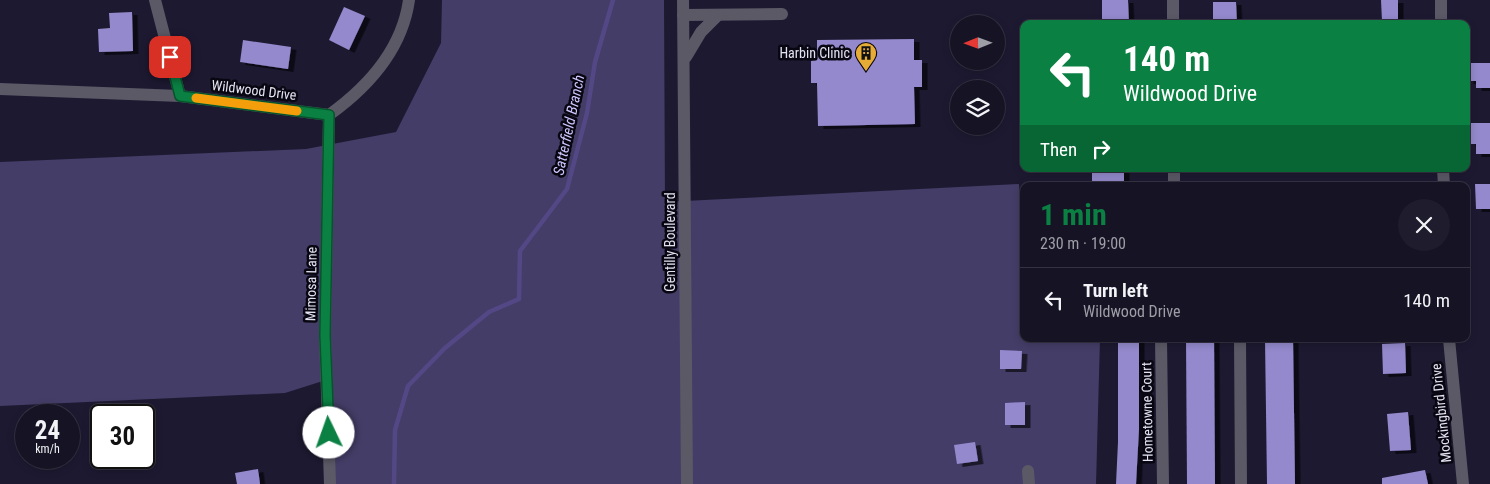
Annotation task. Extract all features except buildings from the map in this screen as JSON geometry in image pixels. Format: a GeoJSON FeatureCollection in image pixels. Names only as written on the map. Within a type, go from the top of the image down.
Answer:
{"type":"FeatureCollection","features":[{"type":"Feature","properties":{"kind":"street"},"geometry":{"type":"LineString","coordinates":[[155,0],[180,96]]}},
{"type":"Feature","properties":{"kind":"street"},"geometry":{"type":"LineString","coordinates":[[329,115],[369,82],[387,58],[401,33],[409,0]]}},
{"type":"Feature","properties":{"kind":"street","name":"Gentilly Boulevard"},"geometry":{"type":"LineString","coordinates":[[683,0],[687,484]]}},
{"type":"Feature","properties":{"kind":"street"},"geometry":{"type":"LineString","coordinates":[[1173,0],[1173,20]]}},
{"type":"Feature","properties":{"kind":"street"},"geometry":{"type":"LineString","coordinates":[[1441,0],[1441,20]]}},
{"type":"Feature","properties":{"kind":"street"},"geometry":{"type":"LineString","coordinates":[[684,15],[782,14]]}},
{"type":"Feature","properties":{"kind":"street"},"geometry":{"type":"LineString","coordinates":[[684,62],[696,38],[718,15]]}},
{"type":"Feature","properties":{"kind":"street","name":"Wildwood Drive"},"geometry":{"type":"LineString","coordinates":[[0,89],[180,96],[329,115]]}},
{"type":"Feature","properties":{"kind":"street","name":"Mimosa Lane"},"geometry":{"type":"LineString","coordinates":[[329,115],[325,335],[330,484]]}},
{"type":"Feature","properties":{"kind":"street","name":"Hometowne Court"},"geometry":{"type":"LineString","coordinates":[[1161,342],[1163,484]]}},
{"type":"Feature","properties":{"kind":"street"},"geometry":{"type":"LineString","coordinates":[[1240,342],[1241,484]]}},
{"type":"Feature","properties":{"kind":"street","name":"Mockingbird Drive"},"geometry":{"type":"LineString","coordinates":[[1449,342],[1463,484]]}},
{"type":"Feature","properties":{"kind":"street"},"geometry":{"type":"LineString","coordinates":[[1028,471],[1029,484]]}},
{"type":"Feature","properties":{"kind":"shaded area"},"geometry":{"type":"Polygon","coordinates":[[[442,0],[664,0],[665,202],[1019,184],[1020,342],[1100,342],[1096,484],[329,484],[326,380],[285,393],[0,406],[0,162],[306,149],[396,132],[441,43],[442,0]]]}},
{"type":"Feature","properties":{"kind":"waterway","name":"Satterfield Branch"},"geometry":{"type":"LineString","coordinates":[[394,484],[395,430],[408,386],[445,348],[489,312],[519,299],[520,251],[567,189],[587,113],[595,62],[613,0]]}},
{"type":"Feature","properties":{"kind":"slow traffic"},"geometry":{"type":"LineString","coordinates":[[196,98],[297,111]]}},
{"type":"Feature","properties":{"kind":"place","name":"Harbin Clinic"},"geometry":{"type":"Point","coordinates":[866,72]}},
{"type":"Feature","properties":{"kind":"route"},"geometry":{"type":"LineString","coordinates":[[170,57],[180,96],[329,115],[325,335],[329,433]]}}]}
